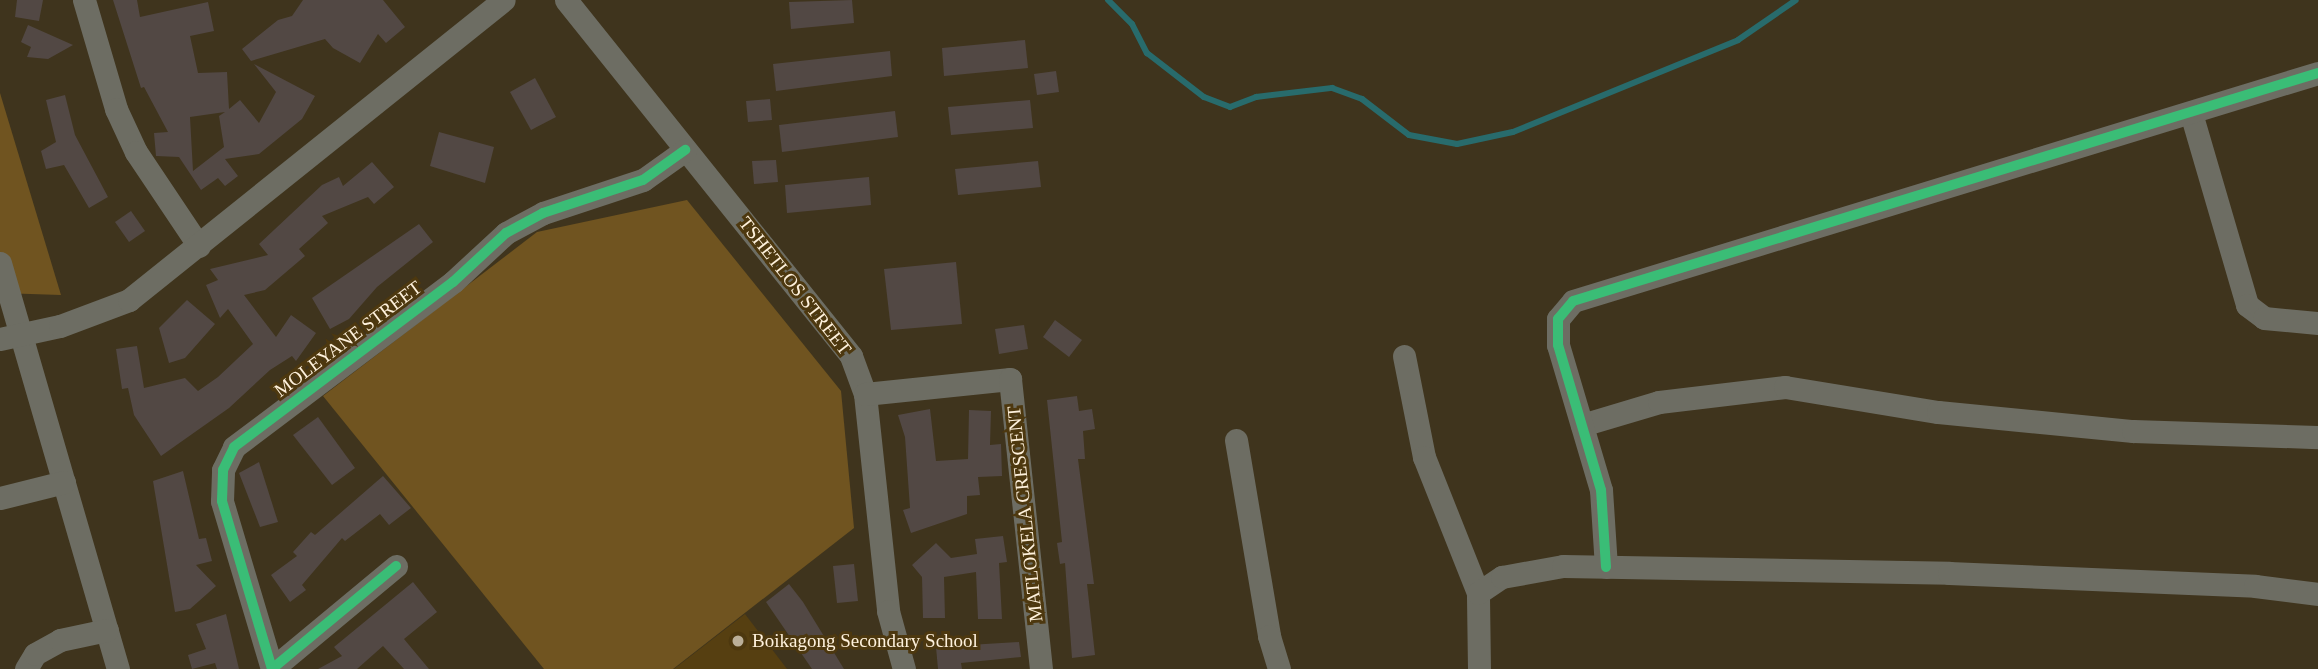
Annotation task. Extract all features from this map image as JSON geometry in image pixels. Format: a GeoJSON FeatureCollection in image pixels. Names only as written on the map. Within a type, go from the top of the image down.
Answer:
{"type":"FeatureCollection","features":[{"type":"Feature","properties":{"kind":"street"},"geometry":{"type":"LineString","coordinates":[[84,0],[116,109],[136,152],[199,246]]}},
{"type":"Feature","properties":{"kind":"street"},"geometry":{"type":"LineString","coordinates":[[10,337],[60,326],[129,300],[504,0]]}},
{"type":"Feature","properties":{"kind":"street","name":"TSHETLOS STREET"},"geometry":{"type":"LineString","coordinates":[[566,0],[685,150],[830,325],[851,356],[865,394],[888,611],[904,669]]}},
{"type":"Feature","properties":{"kind":"street"},"geometry":{"type":"LineString","coordinates":[[1606,567],[1601,490],[1558,345],[1558,318],[1573,302],[2318,73]]}},
{"type":"Feature","properties":{"kind":"street"},"geometry":{"type":"LineString","coordinates":[[2191,113],[2247,305],[2264,318],[2318,323]]}},
{"type":"Feature","properties":{"kind":"street","name":"MOLEYANE STREET"},"geometry":{"type":"LineString","coordinates":[[272,669],[222,501],[223,470],[234,447],[453,282],[506,233],[543,213],[643,180],[685,150]]}},
{"type":"Feature","properties":{"kind":"street"},"geometry":{"type":"LineString","coordinates":[[0,263],[10,337],[64,482],[117,669]]}},
{"type":"Feature","properties":{"kind":"street"},"geometry":{"type":"LineString","coordinates":[[1404,356],[1424,457],[1478,593],[1479,669]]}},
{"type":"Feature","properties":{"kind":"street","name":"MATLOKELA CRESCENT"},"geometry":{"type":"LineString","coordinates":[[865,394],[1010,379],[1041,669]]}},
{"type":"Feature","properties":{"kind":"street"},"geometry":{"type":"LineString","coordinates":[[1582,425],[1659,402],[1785,387],[1938,412],[2133,431],[2318,437]]}},
{"type":"Feature","properties":{"kind":"street"},"geometry":{"type":"LineString","coordinates":[[1236,440],[1269,636],[1279,669]]}},
{"type":"Feature","properties":{"kind":"street"},"geometry":{"type":"LineString","coordinates":[[0,498],[64,482]]}},
{"type":"Feature","properties":{"kind":"street"},"geometry":{"type":"LineString","coordinates":[[272,669],[396,566]]}},
{"type":"Feature","properties":{"kind":"street"},"geometry":{"type":"LineString","coordinates":[[1478,593],[1502,577],[1563,566],[1962,573],[2255,586],[2318,594]]}},
{"type":"Feature","properties":{"kind":"street"},"geometry":{"type":"LineString","coordinates":[[26,669],[35,654],[60,640],[107,630]]}},
{"type":"Feature","properties":{"kind":"shaded area"},"geometry":{"type":"Polygon","coordinates":[[[0,93],[61,295],[0,293],[0,93]]]}},
{"type":"Feature","properties":{"kind":"shaded area"},"geometry":{"type":"Polygon","coordinates":[[[687,200],[841,391],[854,528],[673,669],[544,669],[323,396],[537,232],[687,200]]]}},
{"type":"Feature","properties":{"kind":"shaded area","name":"Boikagong Secondary School"},"geometry":{"type":"Polygon","coordinates":[[[745,614],[787,669],[674,669],[745,614]]]}},
{"type":"Feature","properties":{"kind":"building"},"geometry":{"type":"Polygon","coordinates":[[[17,0],[43,0],[39,21],[15,17],[17,0]]]}},
{"type":"Feature","properties":{"kind":"building"},"geometry":{"type":"Polygon","coordinates":[[[113,0],[137,0],[140,17],[208,2],[214,31],[190,36],[198,73],[227,72],[229,109],[240,100],[259,123],[276,92],[254,64],[315,96],[302,119],[259,154],[225,159],[238,176],[225,186],[218,178],[201,190],[179,157],[156,156],[154,133],[168,132],[144,87],[141,88],[113,0]],[[225,112],[190,117],[193,171],[224,147],[219,116],[225,112]]]}},
{"type":"Feature","properties":{"kind":"building"},"geometry":{"type":"Polygon","coordinates":[[[303,0],[383,0],[405,27],[386,43],[378,34],[360,63],[333,48],[325,39],[251,61],[242,49],[278,20],[292,16],[303,0]]]}},
{"type":"Feature","properties":{"kind":"building"},"geometry":{"type":"Polygon","coordinates":[[[852,0],[854,23],[791,29],[789,2],[852,0]]]}},
{"type":"Feature","properties":{"kind":"building"},"geometry":{"type":"Polygon","coordinates":[[[28,25],[73,45],[48,59],[27,57],[31,47],[21,42],[28,25]]]}},
{"type":"Feature","properties":{"kind":"building"},"geometry":{"type":"Polygon","coordinates":[[[1025,40],[1028,68],[944,76],[942,48],[1025,40]]]}},
{"type":"Feature","properties":{"kind":"building"},"geometry":{"type":"Polygon","coordinates":[[[890,51],[892,76],[776,91],[773,64],[890,51]]]}},
{"type":"Feature","properties":{"kind":"building"},"geometry":{"type":"Polygon","coordinates":[[[1056,71],[1059,92],[1037,95],[1034,74],[1056,71]]]}},
{"type":"Feature","properties":{"kind":"building"},"geometry":{"type":"Polygon","coordinates":[[[535,78],[556,117],[531,130],[510,92],[535,78]]]}},
{"type":"Feature","properties":{"kind":"building"},"geometry":{"type":"Polygon","coordinates":[[[65,95],[75,135],[108,197],[89,208],[64,165],[46,169],[41,151],[56,142],[46,100],[65,95]]]}},
{"type":"Feature","properties":{"kind":"building"},"geometry":{"type":"Polygon","coordinates":[[[770,99],[772,120],[748,122],[746,101],[770,99]]]}},
{"type":"Feature","properties":{"kind":"building"},"geometry":{"type":"Polygon","coordinates":[[[1030,100],[1033,128],[951,135],[948,107],[1030,100]]]}},
{"type":"Feature","properties":{"kind":"building"},"geometry":{"type":"Polygon","coordinates":[[[895,111],[898,137],[782,152],[779,125],[895,111]]]}},
{"type":"Feature","properties":{"kind":"building"},"geometry":{"type":"Polygon","coordinates":[[[439,132],[494,147],[485,183],[430,166],[439,132]]]}},
{"type":"Feature","properties":{"kind":"building"},"geometry":{"type":"Polygon","coordinates":[[[776,160],[778,182],[754,184],[752,161],[776,160]]]}},
{"type":"Feature","properties":{"kind":"building"},"geometry":{"type":"Polygon","coordinates":[[[1038,161],[1041,187],[958,195],[955,169],[1038,161]]]}},
{"type":"Feature","properties":{"kind":"building"},"geometry":{"type":"Polygon","coordinates":[[[372,162],[394,187],[374,204],[368,197],[322,216],[328,223],[299,249],[305,256],[265,290],[244,295],[276,337],[291,315],[316,333],[296,361],[292,356],[270,370],[229,408],[161,456],[134,415],[128,388],[122,389],[116,349],[137,346],[144,388],[185,378],[198,391],[218,377],[253,344],[228,309],[220,318],[206,285],[218,280],[210,269],[268,255],[259,244],[322,185],[339,177],[343,186],[372,162]]]}},
{"type":"Feature","properties":{"kind":"building"},"geometry":{"type":"Polygon","coordinates":[[[869,177],[871,205],[787,213],[785,185],[869,177]]]}},
{"type":"Feature","properties":{"kind":"building"},"geometry":{"type":"Polygon","coordinates":[[[131,211],[145,231],[129,242],[115,222],[131,211]]]}},
{"type":"Feature","properties":{"kind":"building"},"geometry":{"type":"Polygon","coordinates":[[[419,224],[433,242],[377,287],[349,319],[330,329],[312,298],[419,224]]]}},
{"type":"Feature","properties":{"kind":"building"},"geometry":{"type":"Polygon","coordinates":[[[956,262],[962,324],[891,330],[884,269],[956,262]]]}},
{"type":"Feature","properties":{"kind":"building"},"geometry":{"type":"Polygon","coordinates":[[[187,300],[215,324],[185,358],[169,363],[159,328],[187,300]]]}},
{"type":"Feature","properties":{"kind":"building"},"geometry":{"type":"Polygon","coordinates":[[[1055,320],[1082,340],[1069,357],[1043,337],[1055,320]]]}},
{"type":"Feature","properties":{"kind":"building"},"geometry":{"type":"Polygon","coordinates":[[[1024,325],[1028,349],[999,354],[995,329],[1024,325]]]}},
{"type":"Feature","properties":{"kind":"building"},"geometry":{"type":"Polygon","coordinates":[[[1077,396],[1079,411],[1092,409],[1095,429],[1083,431],[1085,459],[1078,459],[1094,584],[1087,584],[1095,655],[1072,658],[1065,563],[1060,564],[1057,543],[1062,542],[1047,400],[1077,396]]]}},
{"type":"Feature","properties":{"kind":"building"},"geometry":{"type":"Polygon","coordinates":[[[930,409],[936,461],[968,459],[969,410],[991,411],[990,445],[1001,444],[1002,476],[978,477],[980,495],[967,496],[967,514],[911,533],[903,510],[910,508],[905,437],[898,415],[930,409]]]}},
{"type":"Feature","properties":{"kind":"building"},"geometry":{"type":"Polygon","coordinates":[[[318,417],[355,468],[332,485],[293,435],[318,417]]]}},
{"type":"Feature","properties":{"kind":"building"},"geometry":{"type":"Polygon","coordinates":[[[259,462],[278,522],[260,527],[239,473],[259,462]]]}},
{"type":"Feature","properties":{"kind":"building"},"geometry":{"type":"Polygon","coordinates":[[[183,471],[199,539],[206,538],[212,561],[196,565],[216,586],[190,609],[175,612],[153,481],[183,471]]]}},
{"type":"Feature","properties":{"kind":"building"},"geometry":{"type":"Polygon","coordinates":[[[383,476],[411,508],[389,525],[380,514],[345,541],[342,538],[302,585],[306,590],[290,602],[271,575],[297,556],[293,552],[311,532],[315,535],[383,476]]]}},
{"type":"Feature","properties":{"kind":"building"},"geometry":{"type":"Polygon","coordinates":[[[1003,536],[1007,562],[999,563],[1002,619],[978,619],[976,572],[944,577],[945,618],[923,618],[922,577],[912,565],[936,543],[951,558],[977,554],[975,539],[1003,536]]]}},
{"type":"Feature","properties":{"kind":"building"},"geometry":{"type":"Polygon","coordinates":[[[854,564],[858,601],[837,603],[833,566],[854,564]]]}},
{"type":"Feature","properties":{"kind":"building"},"geometry":{"type":"Polygon","coordinates":[[[413,582],[437,612],[404,639],[429,669],[404,669],[383,646],[357,669],[318,669],[342,656],[334,647],[413,582]]]}},
{"type":"Feature","properties":{"kind":"building"},"geometry":{"type":"Polygon","coordinates":[[[789,584],[844,669],[812,669],[766,602],[789,584]]]}},
{"type":"Feature","properties":{"kind":"building"},"geometry":{"type":"Polygon","coordinates":[[[226,614],[239,669],[217,669],[215,663],[192,669],[188,655],[206,649],[196,624],[226,614]]]}},
{"type":"Feature","properties":{"kind":"building"},"geometry":{"type":"Polygon","coordinates":[[[1019,642],[1021,657],[961,663],[962,669],[938,669],[936,647],[1019,642]]]}},
{"type":"Feature","properties":{"kind":"waterway"},"geometry":{"type":"LineString","coordinates":[[1108,0],[1132,24],[1147,53],[1204,97],[1230,107],[1256,97],[1332,88],[1362,99],[1409,135],[1457,144],[1513,132],[1738,40],[1796,0]]}},
{"type":"Feature","properties":{"kind":"cycle path"},"geometry":{"type":"LineString","coordinates":[[1606,567],[1601,490],[1558,345],[1558,319],[1573,301],[2318,73]]}},
{"type":"Feature","properties":{"kind":"cycle path"},"geometry":{"type":"LineString","coordinates":[[396,566],[272,669],[222,501],[223,470],[234,447],[453,282],[506,233],[543,213],[643,180],[685,150]]}},
{"type":"Feature","properties":{"kind":"place","name":"Boikagong Secondary School"},"geometry":{"type":"Point","coordinates":[738,641]}}]}
